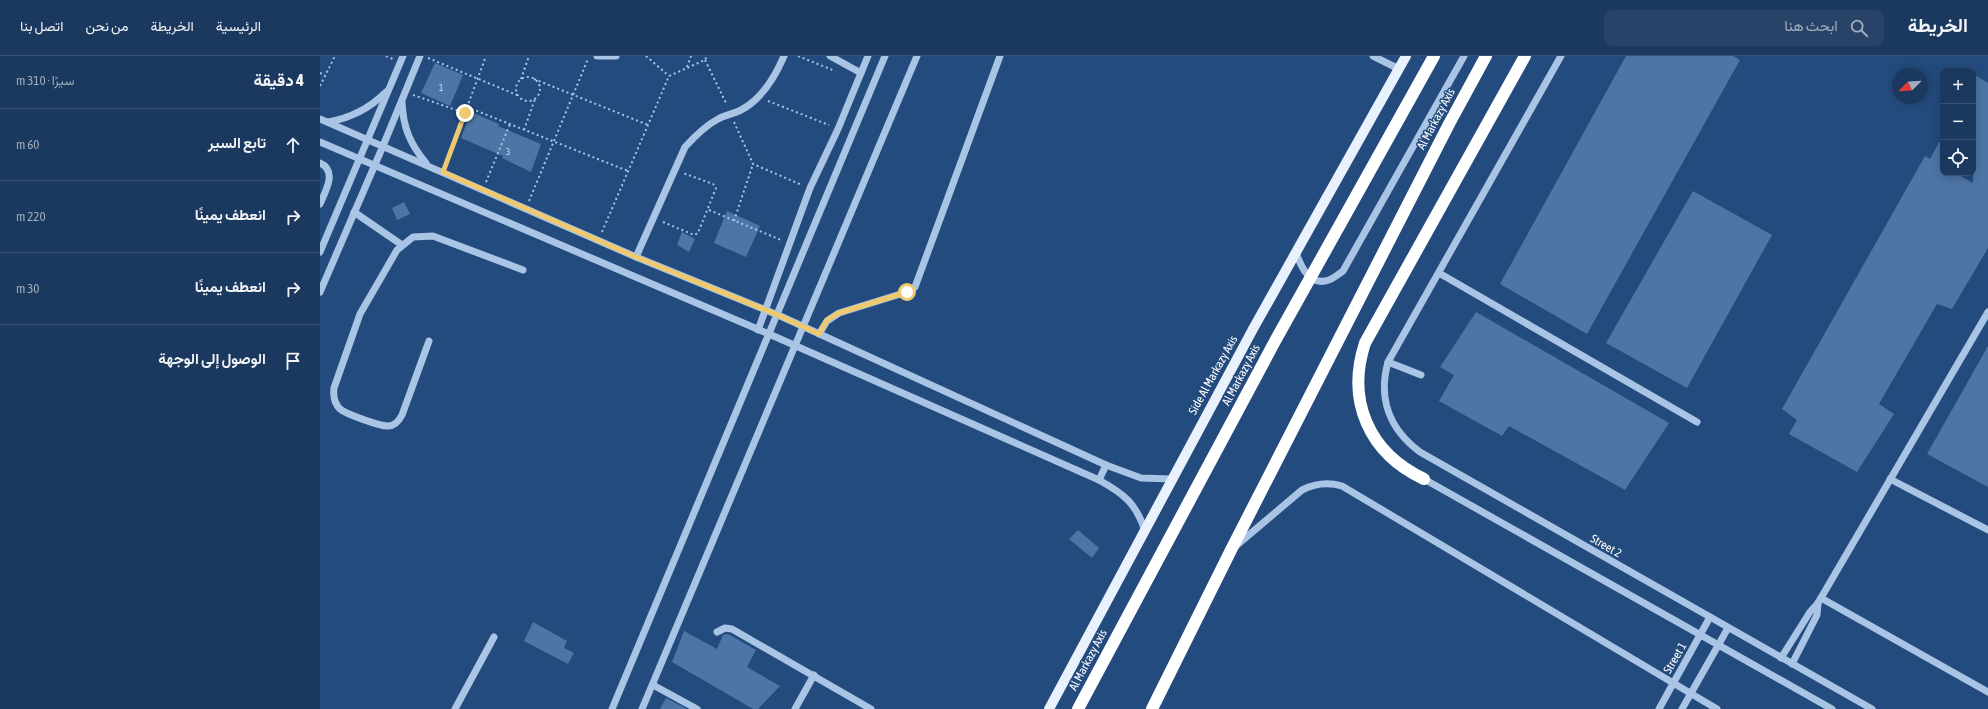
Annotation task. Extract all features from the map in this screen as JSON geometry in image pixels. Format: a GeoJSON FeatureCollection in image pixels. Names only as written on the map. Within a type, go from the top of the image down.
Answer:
{"type":"FeatureCollection","features":[{"type":"Feature","properties":{"kind":"highway","name":"Al Markazy Axis"},"geometry":{"type":"LineString","coordinates":[[1078,709],[1274,343],[1434,56]]}},
{"type":"Feature","properties":{"kind":"highway","name":"Al Markazy Axis"},"geometry":{"type":"LineString","coordinates":[[1152,709],[1231,550],[1445,131],[1486,56]]}},
{"type":"Feature","properties":{"kind":"highway"},"geometry":{"type":"LineString","coordinates":[[1424,479],[1400,466],[1390,457],[1373,435],[1362,410],[1359,397],[1358,377],[1361,356],[1365,343],[1525,56]]}},
{"type":"Feature","properties":{"kind":"main road","name":"Side Al Markazy Axis"},"geometry":{"type":"LineString","coordinates":[[1049,709],[1145,531],[1171,478],[1406,56]]}},
{"type":"Feature","properties":{"kind":"street"},"geometry":{"type":"LineString","coordinates":[[320,252],[403,56]]}},
{"type":"Feature","properties":{"kind":"street"},"geometry":{"type":"LineString","coordinates":[[320,292],[383,146],[403,95],[421,56]]}},
{"type":"Feature","properties":{"kind":"street"},"geometry":{"type":"LineString","coordinates":[[597,56],[616,56]]}},
{"type":"Feature","properties":{"kind":"street"},"geometry":{"type":"LineString","coordinates":[[636,257],[685,147],[698,132],[718,119],[742,110],[757,97],[776,75],[784,56]]}},
{"type":"Feature","properties":{"kind":"street"},"geometry":{"type":"LineString","coordinates":[[830,56],[861,73]]}},
{"type":"Feature","properties":{"kind":"street"},"geometry":{"type":"LineString","coordinates":[[758,330],[810,188],[838,129],[868,56]]}},
{"type":"Feature","properties":{"kind":"street"},"geometry":{"type":"LineString","coordinates":[[612,709],[885,56]]}},
{"type":"Feature","properties":{"kind":"street"},"geometry":{"type":"LineString","coordinates":[[642,709],[917,56]]}},
{"type":"Feature","properties":{"kind":"street"},"geometry":{"type":"LineString","coordinates":[[819,334],[827,320],[839,313],[907,292],[915,287],[1000,56]]}},
{"type":"Feature","properties":{"kind":"street"},"geometry":{"type":"LineString","coordinates":[[1373,56],[1399,69]]}},
{"type":"Feature","properties":{"kind":"street"},"geometry":{"type":"LineString","coordinates":[[1296,253],[1303,272],[1316,280],[1328,280],[1343,271],[1464,56]]}},
{"type":"Feature","properties":{"kind":"street"},"geometry":{"type":"LineString","coordinates":[[1421,375],[1388,362],[1561,56]]}},
{"type":"Feature","properties":{"kind":"street"},"geometry":{"type":"LineString","coordinates":[[323,121],[350,117],[362,112],[389,89]]}},
{"type":"Feature","properties":{"kind":"street"},"geometry":{"type":"LineString","coordinates":[[403,95],[404,123],[407,134],[412,145],[427,165]]}},
{"type":"Feature","properties":{"kind":"street"},"geometry":{"type":"LineString","coordinates":[[323,121],[368,139],[636,257],[778,315],[1106,465],[1142,478],[1171,478]]}},
{"type":"Feature","properties":{"kind":"street"},"geometry":{"type":"LineString","coordinates":[[320,142],[361,158],[769,334],[1099,480],[1129,500],[1141,520],[1145,531]]}},
{"type":"Feature","properties":{"kind":"street"},"geometry":{"type":"LineString","coordinates":[[320,163],[328,171],[330,179],[320,204]]}},
{"type":"Feature","properties":{"kind":"street"},"geometry":{"type":"LineString","coordinates":[[354,212],[402,244]]}},
{"type":"Feature","properties":{"kind":"street"},"geometry":{"type":"LineString","coordinates":[[428,341],[402,415],[396,423],[392,425],[382,425],[344,412],[336,404],[334,399],[334,388],[360,314],[402,244],[413,237],[433,236],[523,270]]}},
{"type":"Feature","properties":{"kind":"street"},"geometry":{"type":"LineString","coordinates":[[1439,273],[1697,422]]}},
{"type":"Feature","properties":{"kind":"street"},"geometry":{"type":"LineString","coordinates":[[1781,658],[1812,609],[1820,600],[1988,312]]}},
{"type":"Feature","properties":{"kind":"street","name":"Street 2"},"geometry":{"type":"LineString","coordinates":[[1388,362],[1384,392],[1388,412],[1397,430],[1411,446],[1710,618],[1872,709]]}},
{"type":"Feature","properties":{"kind":"street"},"geometry":{"type":"LineString","coordinates":[[1099,480],[1106,465]]}},
{"type":"Feature","properties":{"kind":"street"},"geometry":{"type":"LineString","coordinates":[[1424,479],[1700,636],[1832,709]]}},
{"type":"Feature","properties":{"kind":"street"},"geometry":{"type":"LineString","coordinates":[[1890,480],[1988,530]]}},
{"type":"Feature","properties":{"kind":"street"},"geometry":{"type":"LineString","coordinates":[[1231,550],[1302,490],[1318,484],[1338,485],[1350,490],[1717,709]]}},
{"type":"Feature","properties":{"kind":"street"},"geometry":{"type":"LineString","coordinates":[[1792,664],[1817,616],[1820,600]]}},
{"type":"Feature","properties":{"kind":"street"},"geometry":{"type":"LineString","coordinates":[[1820,600],[1988,692]]}},
{"type":"Feature","properties":{"kind":"street","name":"Street 1"},"geometry":{"type":"LineString","coordinates":[[1659,709],[1710,618]]}},
{"type":"Feature","properties":{"kind":"street"},"geometry":{"type":"LineString","coordinates":[[717,632],[726,628],[732,629],[871,709]]}},
{"type":"Feature","properties":{"kind":"street"},"geometry":{"type":"LineString","coordinates":[[1682,709],[1728,628]]}},
{"type":"Feature","properties":{"kind":"street"},"geometry":{"type":"LineString","coordinates":[[455,709],[494,636]]}},
{"type":"Feature","properties":{"kind":"street"},"geometry":{"type":"LineString","coordinates":[[795,709],[814,675]]}},
{"type":"Feature","properties":{"kind":"street"},"geometry":{"type":"LineString","coordinates":[[653,684],[697,709]]}},
{"type":"Feature","properties":{"kind":"path"},"geometry":{"type":"LineString","coordinates":[[320,86],[335,56]]}},
{"type":"Feature","properties":{"kind":"path"},"geometry":{"type":"LineString","coordinates":[[421,56],[478,78],[517,95],[520,99],[528,102],[536,99]]}},
{"type":"Feature","properties":{"kind":"path"},"geometry":{"type":"LineString","coordinates":[[443,172],[486,56]]}},
{"type":"Feature","properties":{"kind":"path"},"geometry":{"type":"LineString","coordinates":[[517,95],[516,88],[522,79],[529,56]]}},
{"type":"Feature","properties":{"kind":"path"},"geometry":{"type":"LineString","coordinates":[[526,208],[590,56]]}},
{"type":"Feature","properties":{"kind":"path"},"geometry":{"type":"LineString","coordinates":[[646,56],[669,76]]}},
{"type":"Feature","properties":{"kind":"path"},"geometry":{"type":"LineString","coordinates":[[687,67],[691,56]]}},
{"type":"Feature","properties":{"kind":"path"},"geometry":{"type":"LineString","coordinates":[[598,240],[669,76],[705,60],[707,56]]}},
{"type":"Feature","properties":{"kind":"path"},"geometry":{"type":"LineString","coordinates":[[798,56],[838,72]]}},
{"type":"Feature","properties":{"kind":"path"},"geometry":{"type":"LineString","coordinates":[[705,60],[731,114],[752,164],[734,220]]}},
{"type":"Feature","properties":{"kind":"path"},"geometry":{"type":"LineString","coordinates":[[320,73],[325,75]]}},
{"type":"Feature","properties":{"kind":"path"},"geometry":{"type":"LineString","coordinates":[[522,79],[526,77],[534,79],[648,125]]}},
{"type":"Feature","properties":{"kind":"path"},"geometry":{"type":"LineString","coordinates":[[524,130],[540,91],[538,82],[534,79]]}},
{"type":"Feature","properties":{"kind":"path"},"geometry":{"type":"LineString","coordinates":[[403,95],[465,113]]}},
{"type":"Feature","properties":{"kind":"path"},"geometry":{"type":"LineString","coordinates":[[757,97],[838,129]]}},
{"type":"Feature","properties":{"kind":"path"},"geometry":{"type":"LineString","coordinates":[[467,107],[628,171]]}},
{"type":"Feature","properties":{"kind":"path"},"geometry":{"type":"LineString","coordinates":[[483,190],[510,124]]}},
{"type":"Feature","properties":{"kind":"path"},"geometry":{"type":"LineString","coordinates":[[752,164],[810,188]]}},
{"type":"Feature","properties":{"kind":"path"},"geometry":{"type":"LineString","coordinates":[[653,218],[694,235],[698,233],[709,210],[716,188],[713,184],[675,170]]}},
{"type":"Feature","properties":{"kind":"path"},"geometry":{"type":"LineString","coordinates":[[709,210],[790,244]]}},
{"type":"Feature","properties":{"kind":"building"},"geometry":{"type":"Polygon","coordinates":[[[1626,56],[1733,56],[1740,60],[1587,334],[1500,284],[1626,56]]]}},
{"type":"Feature","properties":{"kind":"building"},"geometry":{"type":"Polygon","coordinates":[[[435,63],[463,75],[450,106],[421,93],[435,63]]]}},
{"type":"Feature","properties":{"kind":"building"},"geometry":{"type":"Polygon","coordinates":[[[1976,76],[1988,83],[1988,248],[1952,309],[1937,304],[1879,404],[1894,414],[1857,472],[1789,434],[1797,420],[1782,409],[1925,156],[1930,159],[1940,141],[1940,176],[1960,176],[1973,183],[1973,176],[1976,176],[1976,76]]]}},
{"type":"Feature","properties":{"kind":"building"},"geometry":{"type":"Polygon","coordinates":[[[471,112],[499,124],[498,126],[541,144],[531,172],[502,158],[503,156],[461,138],[471,112]]]}},
{"type":"Feature","properties":{"kind":"building"},"geometry":{"type":"Polygon","coordinates":[[[1693,191],[1772,235],[1687,388],[1606,343],[1693,191]]]}},
{"type":"Feature","properties":{"kind":"building"},"geometry":{"type":"Polygon","coordinates":[[[404,202],[410,214],[397,220],[392,208],[404,202]]]}},
{"type":"Feature","properties":{"kind":"building"},"geometry":{"type":"Polygon","coordinates":[[[727,211],[760,226],[746,257],[714,243],[727,211]]]}},
{"type":"Feature","properties":{"kind":"building"},"geometry":{"type":"Polygon","coordinates":[[[682,232],[695,239],[689,252],[677,245],[682,232]]]}},
{"type":"Feature","properties":{"kind":"building"},"geometry":{"type":"Polygon","coordinates":[[[1476,312],[1669,423],[1625,490],[1509,426],[1502,436],[1439,401],[1454,375],[1440,367],[1476,312]]]}},
{"type":"Feature","properties":{"kind":"building"},"geometry":{"type":"Polygon","coordinates":[[[1988,346],[1988,487],[1927,454],[1988,346]]]}},
{"type":"Feature","properties":{"kind":"building"},"geometry":{"type":"Polygon","coordinates":[[[1078,530],[1099,548],[1092,558],[1069,539],[1078,530]]]}},
{"type":"Feature","properties":{"kind":"building"},"geometry":{"type":"Polygon","coordinates":[[[533,622],[567,641],[564,648],[574,653],[568,664],[524,641],[533,622]]]}},
{"type":"Feature","properties":{"kind":"building"},"geometry":{"type":"Polygon","coordinates":[[[684,631],[717,649],[723,635],[728,634],[756,650],[747,667],[780,686],[758,709],[753,709],[672,662],[684,631]]]}},
{"type":"Feature","properties":{"kind":"building"},"geometry":{"type":"Polygon","coordinates":[[[666,698],[687,709],[660,709],[666,698]]]}},
{"type":"Feature","properties":{"kind":"route"},"geometry":{"type":"LineString","coordinates":[[465,113],[443,172],[636,257],[778,315],[819,334],[827,320],[832,316],[907,292]]}}]}
